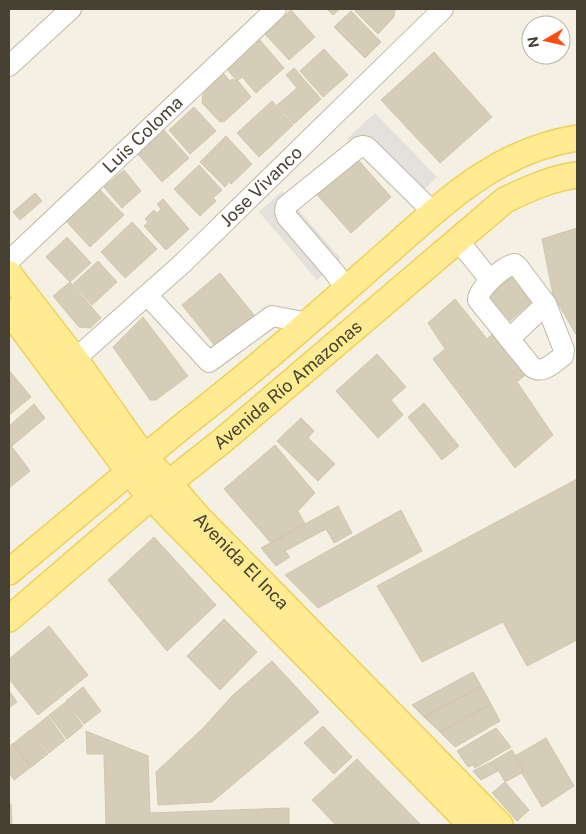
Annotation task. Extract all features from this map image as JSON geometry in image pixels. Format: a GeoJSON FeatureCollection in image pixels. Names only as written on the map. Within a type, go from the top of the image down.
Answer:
{"type":"FeatureCollection","features":[{"type":"Feature","properties":{"kind":"main road","name":"Avenida Río Amazonas"},"geometry":{"type":"LineString","coordinates":[[9,572],[240,381],[434,212],[474,180],[504,162],[533,149],[557,141],[577,138]]}},
{"type":"Feature","properties":{"kind":"main road","name":"Avenida Río Amazonas"},"geometry":{"type":"LineString","coordinates":[[9,619],[505,200],[537,185],[577,175]]}},
{"type":"Feature","properties":{"kind":"main road","name":"Avenida El Inca"},"geometry":{"type":"LineString","coordinates":[[9,274],[75,359],[137,465]]}},
{"type":"Feature","properties":{"kind":"main road","name":"Avenida El Inca"},"geometry":{"type":"LineString","coordinates":[[9,311],[137,465],[471,825]]}},
{"type":"Feature","properties":{"kind":"main road","name":"Avenida El Inca"},"geometry":{"type":"LineString","coordinates":[[160,490],[198,517],[500,825]]}},
{"type":"Feature","properties":{"kind":"street"},"geometry":{"type":"LineString","coordinates":[[9,66],[71,9]]}},
{"type":"Feature","properties":{"kind":"street","name":"Luis Coloma"},"geometry":{"type":"LineString","coordinates":[[9,260],[276,9]]}},
{"type":"Feature","properties":{"kind":"street","name":"Jose Vivanco"},"geometry":{"type":"LineString","coordinates":[[75,359],[183,263],[443,9]]}},
{"type":"Feature","properties":{"kind":"street"},"geometry":{"type":"LineString","coordinates":[[346,289],[287,217],[286,206],[359,147],[363,146],[367,147],[434,212]]}},
{"type":"Feature","properties":{"kind":"street"},"geometry":{"type":"LineString","coordinates":[[458,240],[490,280]]}},
{"type":"Feature","properties":{"kind":"street"},"geometry":{"type":"LineString","coordinates":[[515,264],[519,268],[546,304],[564,350],[563,356],[543,370],[537,370],[532,367],[478,300],[478,296],[490,280],[509,265],[515,264]]}},
{"type":"Feature","properties":{"kind":"street"},"geometry":{"type":"LineString","coordinates":[[148,294],[209,362],[272,316],[308,323]]}},
{"type":"Feature","properties":{"kind":"street"},"geometry":{"type":"LineString","coordinates":[[509,339],[546,304]]}},
{"type":"Feature","properties":{"kind":"shaded area"},"geometry":{"type":"Polygon","coordinates":[[[375,113],[437,177],[410,204],[347,139],[375,113]]]}},
{"type":"Feature","properties":{"kind":"shaded area"},"geometry":{"type":"Polygon","coordinates":[[[282,191],[341,259],[317,280],[259,212],[282,191]]]}},
{"type":"Feature","properties":{"kind":"building"},"geometry":{"type":"Polygon","coordinates":[[[327,9],[340,9],[333,15],[327,9]]]}},
{"type":"Feature","properties":{"kind":"building"},"geometry":{"type":"Polygon","coordinates":[[[357,9],[395,9],[394,17],[378,34],[355,11],[357,9]]]}},
{"type":"Feature","properties":{"kind":"building"},"geometry":{"type":"Polygon","coordinates":[[[291,10],[315,37],[289,60],[265,34],[291,10]]]}},
{"type":"Feature","properties":{"kind":"building"},"geometry":{"type":"Polygon","coordinates":[[[351,11],[381,42],[365,58],[334,27],[351,11]]]}},
{"type":"Feature","properties":{"kind":"building"},"geometry":{"type":"Polygon","coordinates":[[[259,39],[284,68],[256,93],[242,77],[237,81],[226,68],[259,39]]]}},
{"type":"Feature","properties":{"kind":"building"},"geometry":{"type":"Polygon","coordinates":[[[324,49],[348,75],[323,97],[300,71],[324,49]]]}},
{"type":"Feature","properties":{"kind":"building"},"geometry":{"type":"Polygon","coordinates":[[[434,52],[492,117],[440,163],[381,100],[434,52]]]}},
{"type":"Feature","properties":{"kind":"building"},"geometry":{"type":"Polygon","coordinates":[[[294,68],[321,99],[294,124],[277,105],[297,88],[286,75],[294,68]]]}},
{"type":"Feature","properties":{"kind":"building"},"geometry":{"type":"Polygon","coordinates":[[[223,73],[230,81],[232,79],[239,82],[251,97],[225,121],[220,122],[202,103],[203,94],[223,73]]]}},
{"type":"Feature","properties":{"kind":"building"},"geometry":{"type":"Polygon","coordinates":[[[272,101],[293,125],[259,157],[237,133],[272,101]]]}},
{"type":"Feature","properties":{"kind":"building"},"geometry":{"type":"Polygon","coordinates":[[[194,107],[216,131],[190,154],[169,130],[194,107]]]}},
{"type":"Feature","properties":{"kind":"building"},"geometry":{"type":"Polygon","coordinates":[[[163,129],[189,158],[162,182],[137,153],[163,129]]]}},
{"type":"Feature","properties":{"kind":"building"},"geometry":{"type":"Polygon","coordinates":[[[226,136],[252,164],[231,184],[229,182],[225,187],[200,162],[226,136]]]}},
{"type":"Feature","properties":{"kind":"building"},"geometry":{"type":"Polygon","coordinates":[[[353,154],[391,197],[351,233],[313,190],[353,154]]]}},
{"type":"Feature","properties":{"kind":"building"},"geometry":{"type":"Polygon","coordinates":[[[199,165],[222,190],[213,198],[216,201],[200,216],[174,189],[199,165]]]}},
{"type":"Feature","properties":{"kind":"building"},"geometry":{"type":"Polygon","coordinates":[[[124,170],[141,191],[122,208],[104,187],[124,170]]]}},
{"type":"Feature","properties":{"kind":"building"},"geometry":{"type":"Polygon","coordinates":[[[100,190],[124,215],[90,247],[66,221],[100,190]]]}},
{"type":"Feature","properties":{"kind":"building"},"geometry":{"type":"Polygon","coordinates":[[[35,193],[42,201],[20,220],[13,212],[35,193]]]}},
{"type":"Feature","properties":{"kind":"building"},"geometry":{"type":"Polygon","coordinates":[[[163,199],[189,229],[166,250],[144,226],[148,222],[145,219],[154,210],[157,213],[161,209],[157,204],[163,199]]]}},
{"type":"Feature","properties":{"kind":"building"},"geometry":{"type":"Polygon","coordinates":[[[132,222],[157,249],[125,278],[101,252],[132,222]]]}},
{"type":"Feature","properties":{"kind":"building"},"geometry":{"type":"Polygon","coordinates":[[[577,228],[577,336],[553,295],[542,239],[577,228]]]}},
{"type":"Feature","properties":{"kind":"building"},"geometry":{"type":"Polygon","coordinates":[[[67,237],[91,263],[70,282],[46,257],[67,237]]]}},
{"type":"Feature","properties":{"kind":"building"},"geometry":{"type":"Polygon","coordinates":[[[98,261],[117,282],[92,305],[73,284],[98,261]]]}},
{"type":"Feature","properties":{"kind":"building"},"geometry":{"type":"Polygon","coordinates":[[[516,272],[536,298],[510,321],[489,297],[516,272]]]}},
{"type":"Feature","properties":{"kind":"building"},"geometry":{"type":"Polygon","coordinates":[[[220,273],[254,315],[216,347],[182,305],[220,273]]]}},
{"type":"Feature","properties":{"kind":"building"},"geometry":{"type":"Polygon","coordinates":[[[70,282],[101,318],[90,328],[79,327],[53,296],[70,282]]]}},
{"type":"Feature","properties":{"kind":"building"},"geometry":{"type":"Polygon","coordinates":[[[455,299],[487,339],[497,330],[530,371],[517,382],[553,435],[515,468],[433,359],[445,349],[428,323],[455,299]]]}},
{"type":"Feature","properties":{"kind":"building"},"geometry":{"type":"Polygon","coordinates":[[[143,317],[188,376],[156,400],[150,400],[113,347],[143,317]]]}},
{"type":"Feature","properties":{"kind":"building"},"geometry":{"type":"Polygon","coordinates":[[[377,354],[406,387],[391,400],[403,415],[378,438],[336,391],[377,354]]]}},
{"type":"Feature","properties":{"kind":"building"},"geometry":{"type":"Polygon","coordinates":[[[9,370],[31,397],[9,415],[9,370]]]}},
{"type":"Feature","properties":{"kind":"building"},"geometry":{"type":"Polygon","coordinates":[[[424,403],[459,446],[442,460],[408,417],[424,403]]]}},
{"type":"Feature","properties":{"kind":"building"},"geometry":{"type":"Polygon","coordinates":[[[34,404],[45,418],[12,446],[9,443],[9,426],[34,404]]]}},
{"type":"Feature","properties":{"kind":"building"},"geometry":{"type":"Polygon","coordinates":[[[301,418],[314,431],[308,438],[335,464],[318,481],[277,441],[301,418]]]}},
{"type":"Feature","properties":{"kind":"building"},"geometry":{"type":"Polygon","coordinates":[[[9,443],[30,471],[9,488],[9,443]]]}},
{"type":"Feature","properties":{"kind":"building"},"geometry":{"type":"Polygon","coordinates":[[[275,445],[315,493],[298,511],[305,524],[271,543],[224,489],[275,445]]]}},
{"type":"Feature","properties":{"kind":"building"},"geometry":{"type":"Polygon","coordinates":[[[577,479],[577,640],[527,666],[503,622],[422,662],[377,586],[577,479]]]}},
{"type":"Feature","properties":{"kind":"building"},"geometry":{"type":"Polygon","coordinates":[[[338,506],[352,533],[334,543],[326,529],[285,551],[290,557],[276,566],[261,548],[338,506]]]}},
{"type":"Feature","properties":{"kind":"building"},"geometry":{"type":"Polygon","coordinates":[[[401,510],[422,551],[318,608],[285,575],[401,510]]]}},
{"type":"Feature","properties":{"kind":"building"},"geometry":{"type":"Polygon","coordinates":[[[154,537],[216,605],[167,651],[108,580],[154,537]]]}},
{"type":"Feature","properties":{"kind":"building"},"geometry":{"type":"Polygon","coordinates":[[[224,619],[257,652],[220,690],[187,656],[224,619]]]}},
{"type":"Feature","properties":{"kind":"building"},"geometry":{"type":"Polygon","coordinates":[[[49,626],[88,675],[38,715],[9,679],[9,659],[49,626]]]}},
{"type":"Feature","properties":{"kind":"building"},"geometry":{"type":"Polygon","coordinates":[[[272,661],[319,712],[212,802],[158,805],[156,772],[203,728],[233,695],[272,661]]]}},
{"type":"Feature","properties":{"kind":"building"},"geometry":{"type":"Polygon","coordinates":[[[473,672],[481,686],[424,717],[412,705],[473,672]]]}},
{"type":"Feature","properties":{"kind":"building"},"geometry":{"type":"Polygon","coordinates":[[[481,686],[491,704],[440,732],[424,717],[481,686]]]}},
{"type":"Feature","properties":{"kind":"building"},"geometry":{"type":"Polygon","coordinates":[[[83,687],[101,711],[84,724],[66,701],[83,687]]]}},
{"type":"Feature","properties":{"kind":"building"},"geometry":{"type":"Polygon","coordinates":[[[9,691],[17,702],[9,708],[9,691]]]}},
{"type":"Feature","properties":{"kind":"building"},"geometry":{"type":"Polygon","coordinates":[[[66,702],[83,726],[67,739],[49,715],[66,702]]]}},
{"type":"Feature","properties":{"kind":"building"},"geometry":{"type":"Polygon","coordinates":[[[491,704],[500,721],[455,747],[440,732],[491,704]]]}},
{"type":"Feature","properties":{"kind":"building"},"geometry":{"type":"Polygon","coordinates":[[[48,716],[65,740],[49,753],[31,730],[48,716]]]}},
{"type":"Feature","properties":{"kind":"building"},"geometry":{"type":"Polygon","coordinates":[[[323,726],[352,757],[334,774],[304,743],[323,726]]]}},
{"type":"Feature","properties":{"kind":"building"},"geometry":{"type":"Polygon","coordinates":[[[496,728],[511,747],[475,768],[473,765],[468,767],[457,751],[496,728]]]}},
{"type":"Feature","properties":{"kind":"building"},"geometry":{"type":"Polygon","coordinates":[[[30,730],[48,754],[31,767],[13,744],[30,730]]]}},
{"type":"Feature","properties":{"kind":"building"},"geometry":{"type":"Polygon","coordinates":[[[86,731],[148,756],[150,813],[289,808],[289,825],[106,825],[104,754],[87,754],[86,731]]]}},
{"type":"Feature","properties":{"kind":"building"},"geometry":{"type":"Polygon","coordinates":[[[546,738],[574,786],[542,807],[522,773],[524,772],[515,756],[546,738]]]}},
{"type":"Feature","properties":{"kind":"building"},"geometry":{"type":"Polygon","coordinates":[[[13,743],[31,767],[14,780],[9,773],[9,747],[13,743]]]}},
{"type":"Feature","properties":{"kind":"building"},"geometry":{"type":"Polygon","coordinates":[[[512,750],[524,772],[505,782],[493,761],[512,750]]]}},
{"type":"Feature","properties":{"kind":"building"},"geometry":{"type":"Polygon","coordinates":[[[357,759],[421,825],[336,825],[312,800],[357,759]]]}},
{"type":"Feature","properties":{"kind":"building"},"geometry":{"type":"Polygon","coordinates":[[[493,761],[498,771],[481,780],[473,771],[493,761]]]}},
{"type":"Feature","properties":{"kind":"building"},"geometry":{"type":"Polygon","coordinates":[[[505,782],[529,810],[517,821],[492,793],[505,782]]]}},
{"type":"Feature","properties":{"kind":"building"},"geometry":{"type":"Polygon","coordinates":[[[9,804],[11,804],[12,825],[9,825],[9,804]]]}}]}
